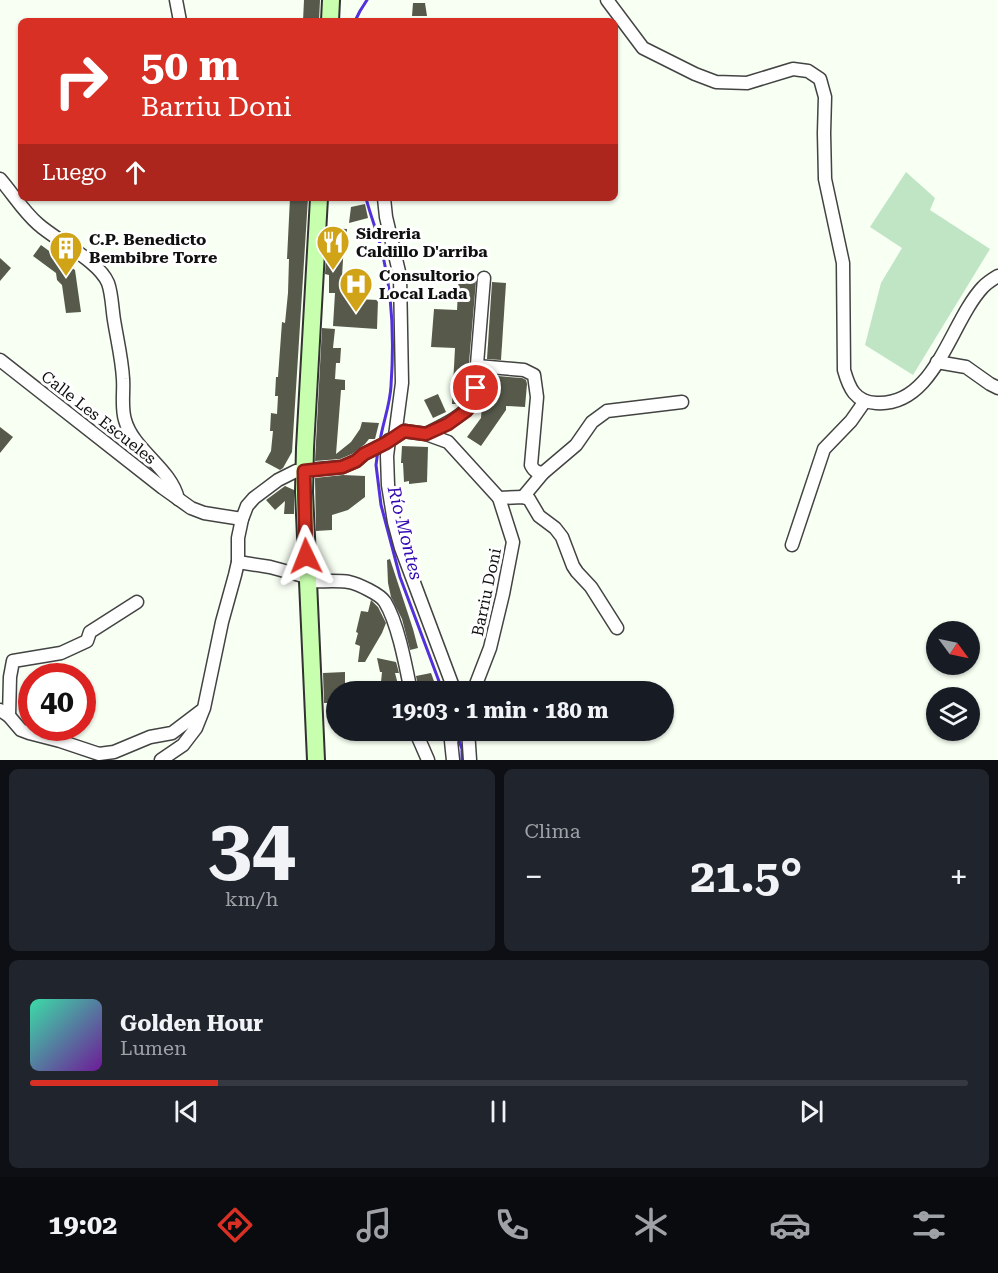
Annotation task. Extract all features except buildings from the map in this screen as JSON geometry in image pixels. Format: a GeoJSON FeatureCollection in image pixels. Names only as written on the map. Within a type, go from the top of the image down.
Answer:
{"type":"FeatureCollection","features":[{"type":"Feature","properties":{"kind":"street"},"geometry":{"type":"LineString","coordinates":[[176,0],[179,18]]}},
{"type":"Feature","properties":{"kind":"street"},"geometry":{"type":"LineString","coordinates":[[330,18],[331,0]]}},
{"type":"Feature","properties":{"kind":"street"},"geometry":{"type":"LineString","coordinates":[[607,0],[643,48],[716,82],[747,83],[793,69],[808,71],[820,79],[825,97],[825,179],[843,263],[844,370],[848,386],[858,398],[873,403],[889,403],[906,398],[931,374],[968,308],[984,286],[998,276]]}},
{"type":"Feature","properties":{"kind":"street","name":"Calle Les Escueles"},"geometry":{"type":"LineString","coordinates":[[0,178],[37,224],[96,266],[108,283],[123,380],[124,420],[137,442],[170,481],[178,499]]}},
{"type":"Feature","properties":{"kind":"street"},"geometry":{"type":"LineString","coordinates":[[316,760],[304,471],[319,201]]}},
{"type":"Feature","properties":{"kind":"street"},"geometry":{"type":"LineString","coordinates":[[384,201],[400,276],[402,383],[387,456],[388,484],[401,548],[451,681]]}},
{"type":"Feature","properties":{"kind":"street"},"geometry":{"type":"LineString","coordinates":[[426,434],[448,424],[466,411],[474,401],[484,278]]}},
{"type":"Feature","properties":{"kind":"street","name":"Calle Les Escueles"},"geometry":{"type":"LineString","coordinates":[[0,360],[191,508],[204,513],[242,519]]}},
{"type":"Feature","properties":{"kind":"street"},"geometry":{"type":"LineString","coordinates":[[938,362],[966,367],[998,388]]}},
{"type":"Feature","properties":{"kind":"street"},"geometry":{"type":"LineString","coordinates":[[477,366],[524,370],[534,375],[537,397],[531,465],[533,470],[543,473]]}},
{"type":"Feature","properties":{"kind":"street"},"geometry":{"type":"LineString","coordinates":[[792,545],[824,449],[851,421],[865,401]]}},
{"type":"Feature","properties":{"kind":"street"},"geometry":{"type":"LineString","coordinates":[[522,497],[543,473],[576,445],[592,422],[607,411],[682,402]]}},
{"type":"Feature","properties":{"kind":"street","name":"Barriu Doni"},"geometry":{"type":"LineString","coordinates":[[242,519],[247,506],[254,498],[296,471],[342,467],[404,431],[426,434],[448,442],[499,498],[513,542],[490,648],[477,681]]}},
{"type":"Feature","properties":{"kind":"street"},"geometry":{"type":"LineString","coordinates":[[499,498],[529,499],[538,516],[555,528],[562,537],[573,566],[591,587],[617,628]]}},
{"type":"Feature","properties":{"kind":"street"},"geometry":{"type":"LineString","coordinates":[[162,760],[183,745],[196,728],[204,708],[222,622],[238,562],[238,538],[242,519]]}},
{"type":"Feature","properties":{"kind":"street"},"geometry":{"type":"LineString","coordinates":[[238,562],[270,567],[307,579],[349,582],[371,591],[384,601],[396,627],[409,681]]}},
{"type":"Feature","properties":{"kind":"street"},"geometry":{"type":"LineString","coordinates":[[137,602],[90,632],[87,640],[77,646],[61,653],[13,661],[6,667],[2,712],[21,730],[89,752],[104,754],[150,737],[172,733],[204,708]]}},
{"type":"Feature","properties":{"kind":"street"},"geometry":{"type":"LineString","coordinates":[[420,741],[428,760]]}},
{"type":"Feature","properties":{"kind":"street"},"geometry":{"type":"LineString","coordinates":[[453,760],[454,741]]}},
{"type":"Feature","properties":{"kind":"street"},"geometry":{"type":"LineString","coordinates":[[469,741],[470,760]]}},
{"type":"Feature","properties":{"kind":"green space"},"geometry":{"type":"Polygon","coordinates":[[[906,172],[935,198],[930,210],[990,249],[913,375],[865,345],[881,283],[902,248],[870,227],[906,172]]]}},
{"type":"Feature","properties":{"kind":"waterway","name":"Río Montes"},"geometry":{"type":"LineString","coordinates":[[356,18],[367,0]]}},
{"type":"Feature","properties":{"kind":"waterway","name":"Río Montes"},"geometry":{"type":"LineString","coordinates":[[367,201],[383,256],[392,321],[390,393],[380,441]]}},
{"type":"Feature","properties":{"kind":"waterway","name":"Río Montes"},"geometry":{"type":"LineString","coordinates":[[378,450],[376,465],[381,505],[400,577],[439,681]]}},
{"type":"Feature","properties":{"kind":"waterway","name":"Río Montes"},"geometry":{"type":"LineString","coordinates":[[459,741],[462,760]]}},
{"type":"Feature","properties":{"kind":"place","name":"Sidreria Caldillo D'arriba"},"geometry":{"type":"Point","coordinates":[333,271]}},
{"type":"Feature","properties":{"kind":"place","name":"C.P. Benedicto Bembibre Torre"},"geometry":{"type":"Point","coordinates":[66,277]}},
{"type":"Feature","properties":{"kind":"place","name":"Consultorio Local Lada"},"geometry":{"type":"Point","coordinates":[356,313]}},
{"type":"Feature","properties":{"kind":"route"},"geometry":{"type":"LineString","coordinates":[[306,556],[304,471],[342,467],[356,461],[404,431],[426,434],[448,424],[466,411],[474,401],[476,388]]}}]}
